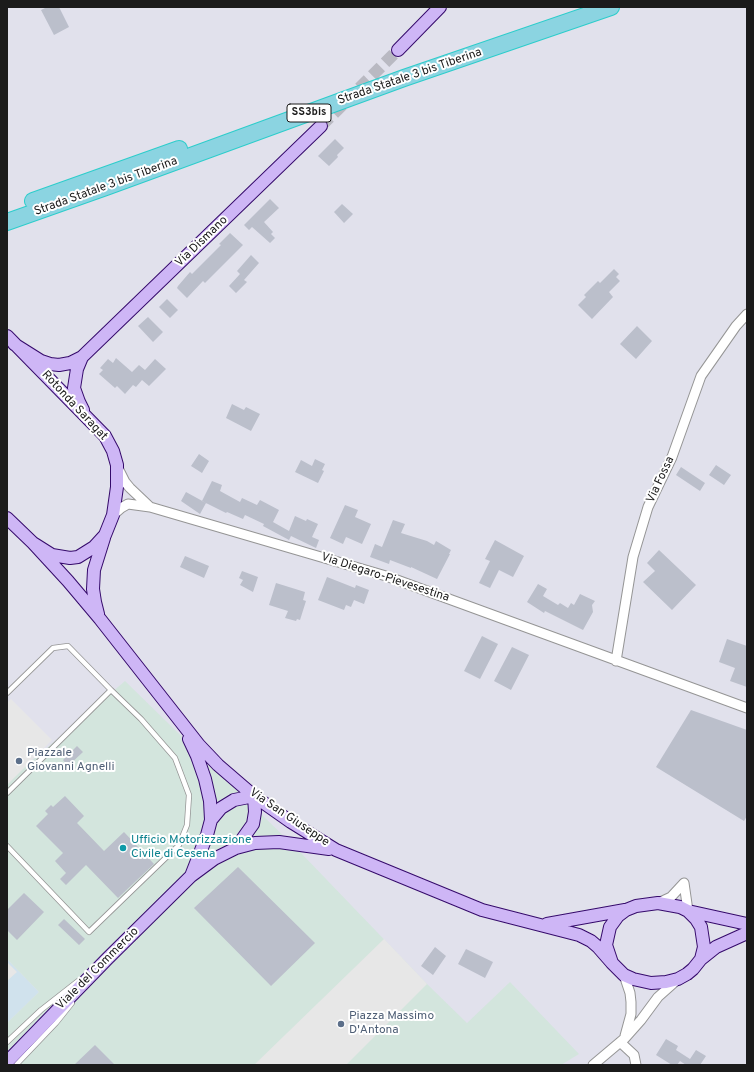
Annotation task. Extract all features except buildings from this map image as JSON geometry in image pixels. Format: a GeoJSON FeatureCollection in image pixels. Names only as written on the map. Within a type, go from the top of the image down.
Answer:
{"type":"FeatureCollection","features":[{"type":"Feature","properties":{"kind":"highway","name":"Strada Statale 3 bis Tiberina"},"geometry":{"type":"LineString","coordinates":[[7,211],[398,70],[580,7]]}},
{"type":"Feature","properties":{"kind":"highway","name":"Strada Statale 3 bis Tiberina"},"geometry":{"type":"LineString","coordinates":[[7,222],[121,182],[404,78],[611,7]]}},
{"type":"Feature","properties":{"kind":"main road"},"geometry":{"type":"LineString","coordinates":[[398,50],[440,7]]}},
{"type":"Feature","properties":{"kind":"main road","name":"Via Dismano"},"geometry":{"type":"LineString","coordinates":[[11,340],[41,361],[50,364],[59,365],[70,363],[82,357],[321,126]]}},
{"type":"Feature","properties":{"kind":"main road","name":"Rotonda Saragat"},"geometry":{"type":"LineString","coordinates":[[7,518],[33,543],[52,555],[70,558],[78,557],[94,547],[105,535],[112,515],[117,487],[117,465],[113,451],[105,436],[11,340]]}},
{"type":"Feature","properties":{"kind":"main road","name":"Via Dismano"},"geometry":{"type":"LineString","coordinates":[[82,357],[77,369],[74,388],[79,402],[88,418]]}},
{"type":"Feature","properties":{"kind":"main road","name":"Via San Giuseppe"},"geometry":{"type":"LineString","coordinates":[[100,619],[93,589],[94,570],[105,535]]}},
{"type":"Feature","properties":{"kind":"main road","name":"Via San Giuseppe"},"geometry":{"type":"LineString","coordinates":[[33,543],[100,619],[180,722],[218,765],[254,796],[291,822],[336,850],[482,910],[579,935],[591,941],[612,963]]}},
{"type":"Feature","properties":{"kind":"main road","name":"Viale del Commercio"},"geometry":{"type":"LineString","coordinates":[[180,722],[197,756],[205,779],[210,801],[211,820],[207,835],[191,876]]}},
{"type":"Feature","properties":{"kind":"main road","name":"Viale del Commercio"},"geometry":{"type":"LineString","coordinates":[[211,820],[221,808],[234,800],[254,796],[255,812],[252,824],[236,848]]}},
{"type":"Feature","properties":{"kind":"main road","name":"Viale del Commercio"},"geometry":{"type":"LineString","coordinates":[[7,1062],[106,959],[191,876],[214,859],[236,848],[255,843],[279,842],[336,850]]}},
{"type":"Feature","properties":{"kind":"main road"},"geometry":{"type":"LineString","coordinates":[[747,924],[688,911],[670,904],[658,903],[636,906],[626,910],[618,916],[610,927],[606,945],[612,963],[624,975],[633,979],[651,983],[659,983],[678,979],[693,969],[701,959],[716,947],[747,934]]}},
{"type":"Feature","properties":{"kind":"main road","name":"Via San Giuseppe"},"geometry":{"type":"LineString","coordinates":[[542,925],[626,910]]}},
{"type":"Feature","properties":{"kind":"main road"},"geometry":{"type":"LineString","coordinates":[[688,911],[701,927],[704,947],[701,959]]}},
{"type":"Feature","properties":{"kind":"street","name":"Via Fossa"},"geometry":{"type":"LineString","coordinates":[[616,661],[632,557],[648,507],[672,457],[701,376],[736,326],[747,314]]}},
{"type":"Feature","properties":{"kind":"street","name":"Via Diegaro-Pievesestina"},"geometry":{"type":"LineString","coordinates":[[117,465],[125,482],[150,506]]}},
{"type":"Feature","properties":{"kind":"street","name":"Via Diegaro-Pievesestina"},"geometry":{"type":"LineString","coordinates":[[112,515],[128,504],[150,506],[386,576],[747,708]]}},
{"type":"Feature","properties":{"kind":"street"},"geometry":{"type":"LineString","coordinates":[[658,903],[670,897],[684,883],[688,874]]}},
{"type":"Feature","properties":{"kind":"street"},"geometry":{"type":"LineString","coordinates":[[684,883],[688,911]]}},
{"type":"Feature","properties":{"kind":"street"},"geometry":{"type":"LineString","coordinates":[[622,1040],[631,1014],[630,992],[624,975]]}},
{"type":"Feature","properties":{"kind":"street"},"geometry":{"type":"LineString","coordinates":[[593,1065],[622,1040],[658,997],[678,979]]}},
{"type":"Feature","properties":{"kind":"street"},"geometry":{"type":"LineString","coordinates":[[622,1040],[634,1055],[636,1065]]}},
{"type":"Feature","properties":{"kind":"lane"},"geometry":{"type":"LineString","coordinates":[[7,693],[53,648],[68,646],[141,719],[175,758],[189,795],[187,825],[179,845],[89,932],[7,846]]}},
{"type":"Feature","properties":{"kind":"lane"},"geometry":{"type":"LineString","coordinates":[[7,793],[111,690]]}},
{"type":"Feature","properties":{"kind":"lane"},"geometry":{"type":"LineString","coordinates":[[7,1042],[41,1010],[106,959]]}},
{"type":"Feature","properties":{"kind":"lane"},"geometry":{"type":"LineString","coordinates":[[16,1065],[56,1023],[106,959]]}},
{"type":"Feature","properties":{"kind":"shaded area"},"geometry":{"type":"Polygon","coordinates":[[[125,681],[301,853],[427,984],[467,1023],[510,982],[579,1054],[561,1065],[7,1065],[7,1023],[39,992],[7,959],[7,782],[125,681]]]}},
{"type":"Feature","properties":{"kind":"shaded area","name":"Piazzale Giovanni Agnelli"},"geometry":{"type":"Polygon","coordinates":[[[11,699],[52,740],[7,785],[7,703],[11,699]]]}},
{"type":"Feature","properties":{"kind":"shaded area","name":"Piazza Massimo D'Antona"},"geometry":{"type":"Polygon","coordinates":[[[384,939],[427,984],[346,1065],[254,1065],[384,939]]]}},
{"type":"Feature","properties":{"kind":"shaded area"},"geometry":{"type":"Polygon","coordinates":[[[7,959],[39,992],[7,1023],[7,959]]]}},
{"type":"Feature","properties":{"kind":"shaded area"},"geometry":{"type":"Polygon","coordinates":[[[7,962],[17,972],[7,981],[7,962]]]}},
{"type":"Feature","properties":{"kind":"tunnel"},"geometry":{"type":"LineString","coordinates":[[321,126],[398,50]]}},
{"type":"Feature","properties":{"kind":"place","name":"Piazzale Giovanni Agnelli"},"geometry":{"type":"Point","coordinates":[19,761]}},
{"type":"Feature","properties":{"kind":"place","name":"Ufficio Motorizzazione Civile di Cesena"},"geometry":{"type":"Point","coordinates":[123,848]}},
{"type":"Feature","properties":{"kind":"place","name":"Piazza Massimo D'Antona"},"geometry":{"type":"Point","coordinates":[341,1024]}}]}
